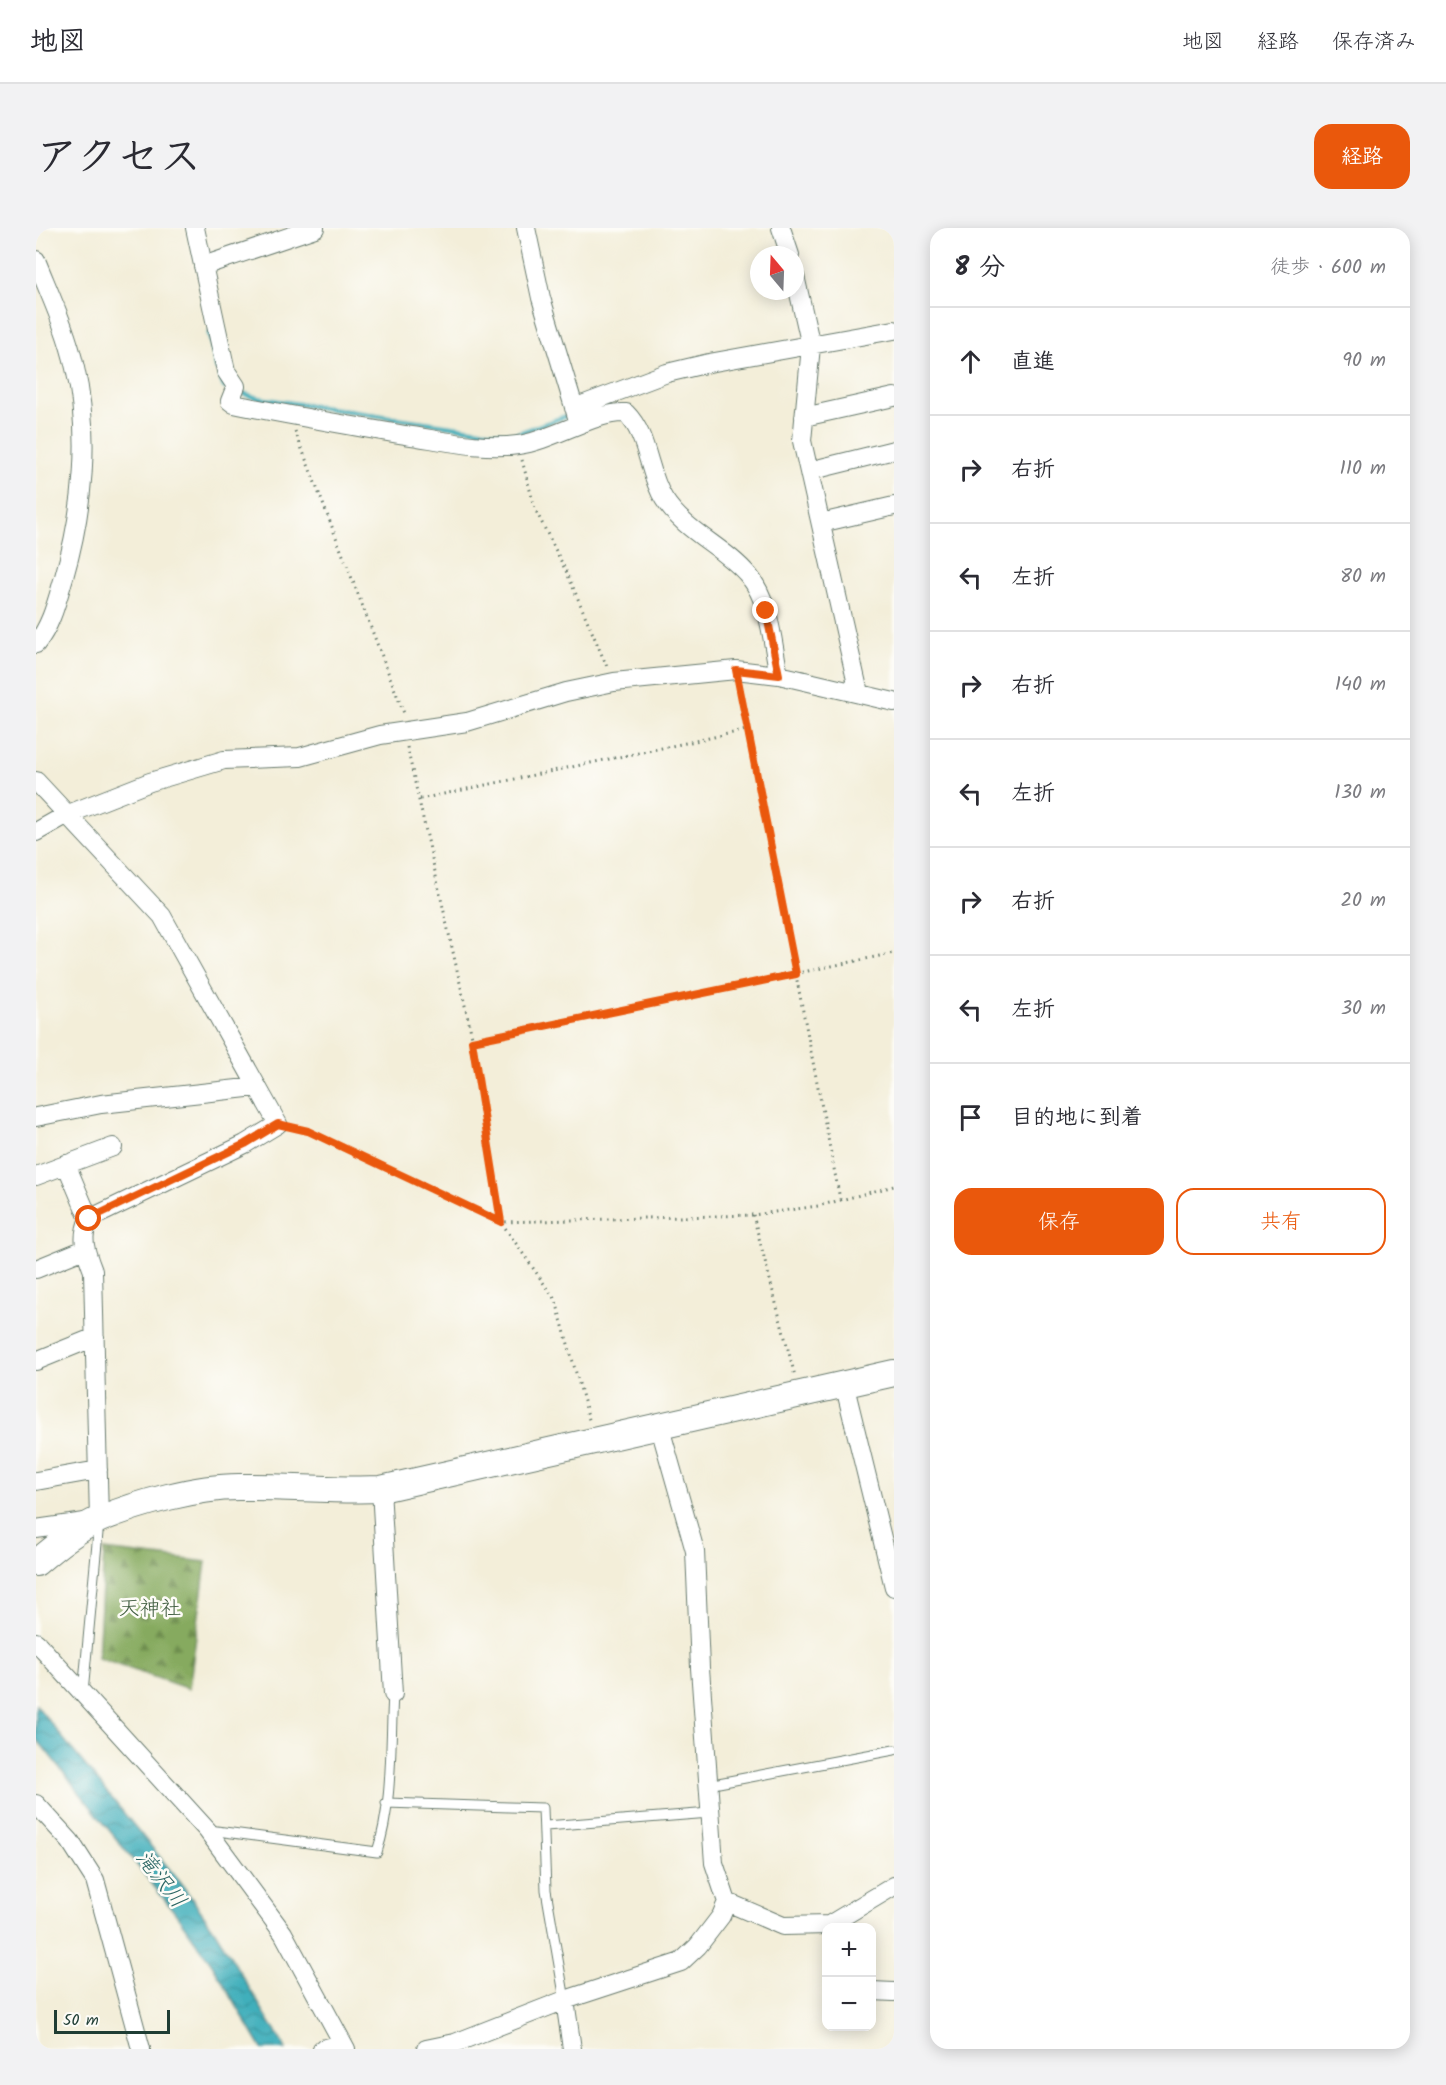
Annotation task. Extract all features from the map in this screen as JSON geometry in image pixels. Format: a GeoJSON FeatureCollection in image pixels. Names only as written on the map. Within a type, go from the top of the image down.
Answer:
{"type":"FeatureCollection","features":[{"type":"Feature","properties":{"kind":"street"},"geometry":{"type":"LineString","coordinates":[[195,228],[226,372],[234,392],[231,401],[234,404],[289,416],[449,442],[485,446],[519,445],[667,373],[742,356],[810,351],[894,330]]}},
{"type":"Feature","properties":{"kind":"street"},"geometry":{"type":"LineString","coordinates":[[203,266],[315,228]]}},
{"type":"Feature","properties":{"kind":"street"},"geometry":{"type":"LineString","coordinates":[[526,228],[541,298],[577,416]]}},
{"type":"Feature","properties":{"kind":"street"},"geometry":{"type":"LineString","coordinates":[[781,228],[787,246]]}},
{"type":"Feature","properties":{"kind":"street"},"geometry":{"type":"LineString","coordinates":[[36,260],[63,327],[75,367],[81,403],[83,441],[73,545],[51,620],[36,644]]}},
{"type":"Feature","properties":{"kind":"street"},"geometry":{"type":"LineString","coordinates":[[800,300],[810,351],[802,441],[859,693]]}},
{"type":"Feature","properties":{"kind":"street"},"geometry":{"type":"LineString","coordinates":[[804,417],[894,397]]}},
{"type":"Feature","properties":{"kind":"street"},"geometry":{"type":"LineString","coordinates":[[577,416],[626,413],[635,421],[652,475],[665,500],[681,518],[748,575],[759,591],[766,611],[779,675]]}},
{"type":"Feature","properties":{"kind":"street"},"geometry":{"type":"LineString","coordinates":[[809,471],[894,450]]}},
{"type":"Feature","properties":{"kind":"street"},"geometry":{"type":"LineString","coordinates":[[821,523],[894,506]]}},
{"type":"Feature","properties":{"kind":"street"},"geometry":{"type":"LineString","coordinates":[[36,832],[66,815],[150,782],[224,760],[300,757],[380,735],[467,722],[566,692],[614,682],[736,670],[779,675],[894,702]]}},
{"type":"Feature","properties":{"kind":"street"},"geometry":{"type":"LineString","coordinates":[[36,780],[162,916],[278,1124],[245,1144],[89,1219],[84,1230],[85,1249],[93,1271],[99,1520]]}},
{"type":"Feature","properties":{"kind":"street"},"geometry":{"type":"LineString","coordinates":[[36,1118],[101,1104],[256,1087]]}},
{"type":"Feature","properties":{"kind":"street"},"geometry":{"type":"LineString","coordinates":[[36,1176],[113,1147]]}},
{"type":"Feature","properties":{"kind":"street"},"geometry":{"type":"LineString","coordinates":[[66,1164],[89,1219]]}},
{"type":"Feature","properties":{"kind":"street"},"geometry":{"type":"LineString","coordinates":[[36,1269],[85,1249]]}},
{"type":"Feature","properties":{"kind":"street"},"geometry":{"type":"LineString","coordinates":[[36,1361],[95,1337]]}},
{"type":"Feature","properties":{"kind":"street"},"geometry":{"type":"LineString","coordinates":[[36,1529],[99,1520],[185,1494],[236,1487],[350,1491],[381,1489],[594,1440],[660,1428],[800,1392],[894,1373]]}},
{"type":"Feature","properties":{"kind":"street"},"geometry":{"type":"LineString","coordinates":[[844,1383],[894,1587]]}},
{"type":"Feature","properties":{"kind":"street"},"geometry":{"type":"LineString","coordinates":[[426,2049],[460,2046],[565,2000],[681,1962],[699,1946],[721,1916],[727,1902],[714,1863],[695,1551],[660,1428]]}},
{"type":"Feature","properties":{"kind":"street"},"geometry":{"type":"LineString","coordinates":[[36,1481],[98,1470]]}},
{"type":"Feature","properties":{"kind":"street"},"geometry":{"type":"LineString","coordinates":[[381,1489],[393,1694]]}},
{"type":"Feature","properties":{"kind":"street"},"geometry":{"type":"LineString","coordinates":[[36,1563],[53,1548],[99,1520]]}},
{"type":"Feature","properties":{"kind":"street"},"geometry":{"type":"LineString","coordinates":[[36,1642],[207,1830],[284,1933],[333,2048]]}},
{"type":"Feature","properties":{"kind":"street"},"geometry":{"type":"LineString","coordinates":[[36,1804],[70,1841],[95,1880],[141,2049]]}},
{"type":"Feature","properties":{"kind":"street"},"geometry":{"type":"LineString","coordinates":[[835,1923],[894,1886]]}},
{"type":"Feature","properties":{"kind":"street"},"geometry":{"type":"LineString","coordinates":[[727,1902],[783,1926],[822,1926]]}},
{"type":"Feature","properties":{"kind":"street"},"geometry":{"type":"LineString","coordinates":[[876,1991],[894,1992]]}},
{"type":"Feature","properties":{"kind":"street"},"geometry":{"type":"LineString","coordinates":[[565,2000],[572,2049]]}},
{"type":"Feature","properties":{"kind":"lane"},"geometry":{"type":"LineString","coordinates":[[83,1694],[99,1520]]}},
{"type":"Feature","properties":{"kind":"lane"},"geometry":{"type":"LineString","coordinates":[[207,1830],[376,1852],[382,1835],[386,1803],[393,1694]]}},
{"type":"Feature","properties":{"kind":"lane"},"geometry":{"type":"LineString","coordinates":[[708,1785],[894,1750]]}},
{"type":"Feature","properties":{"kind":"lane"},"geometry":{"type":"LineString","coordinates":[[386,1803],[543,1808],[546,1826],[546,1890],[565,2000]]}},
{"type":"Feature","properties":{"kind":"lane"},"geometry":{"type":"LineString","coordinates":[[546,1826],[710,1813]]}},
{"type":"Feature","properties":{"kind":"path"},"geometry":{"type":"LineString","coordinates":[[289,416],[407,732],[472,1041],[501,1222],[556,1301],[594,1440]]}},
{"type":"Feature","properties":{"kind":"path"},"geometry":{"type":"LineString","coordinates":[[519,445],[535,509],[567,573],[614,682]]}},
{"type":"Feature","properties":{"kind":"path"},"geometry":{"type":"LineString","coordinates":[[736,670],[840,1199]]}},
{"type":"Feature","properties":{"kind":"path"},"geometry":{"type":"LineString","coordinates":[[420,799],[747,730]]}},
{"type":"Feature","properties":{"kind":"path"},"geometry":{"type":"LineString","coordinates":[[472,1041],[894,954]]}},
{"type":"Feature","properties":{"kind":"path"},"geometry":{"type":"LineString","coordinates":[[278,1124],[308,1131],[501,1222],[753,1215],[792,1211],[894,1186]]}},
{"type":"Feature","properties":{"kind":"path"},"geometry":{"type":"LineString","coordinates":[[753,1215],[800,1392]]}},
{"type":"Feature","properties":{"kind":"green space","name":"天神社"},"geometry":{"type":"Polygon","coordinates":[[[104,1550],[206,1562],[189,1689],[98,1658],[104,1550]]]}},
{"type":"Feature","properties":{"kind":"water","name":"滝沢川"},"geometry":{"type":"Polygon","coordinates":[[[36,1705],[180,1882],[215,1931],[286,2049],[262,2049],[212,1964],[176,1914],[36,1738],[36,1705]]]}},
{"type":"Feature","properties":{"kind":"waterway"},"geometry":{"type":"LineString","coordinates":[[209,333],[217,369]]}},
{"type":"Feature","properties":{"kind":"waterway"},"geometry":{"type":"LineString","coordinates":[[220,377],[224,387],[231,389]]}},
{"type":"Feature","properties":{"kind":"waterway"},"geometry":{"type":"LineString","coordinates":[[239,392],[257,398],[513,435],[572,414]]}},
{"type":"Feature","properties":{"kind":"route"},"geometry":{"type":"LineString","coordinates":[[89,1219],[245,1144],[278,1124],[308,1131],[501,1222],[472,1041],[796,974],[736,670],[779,675],[766,611]]}}]}
